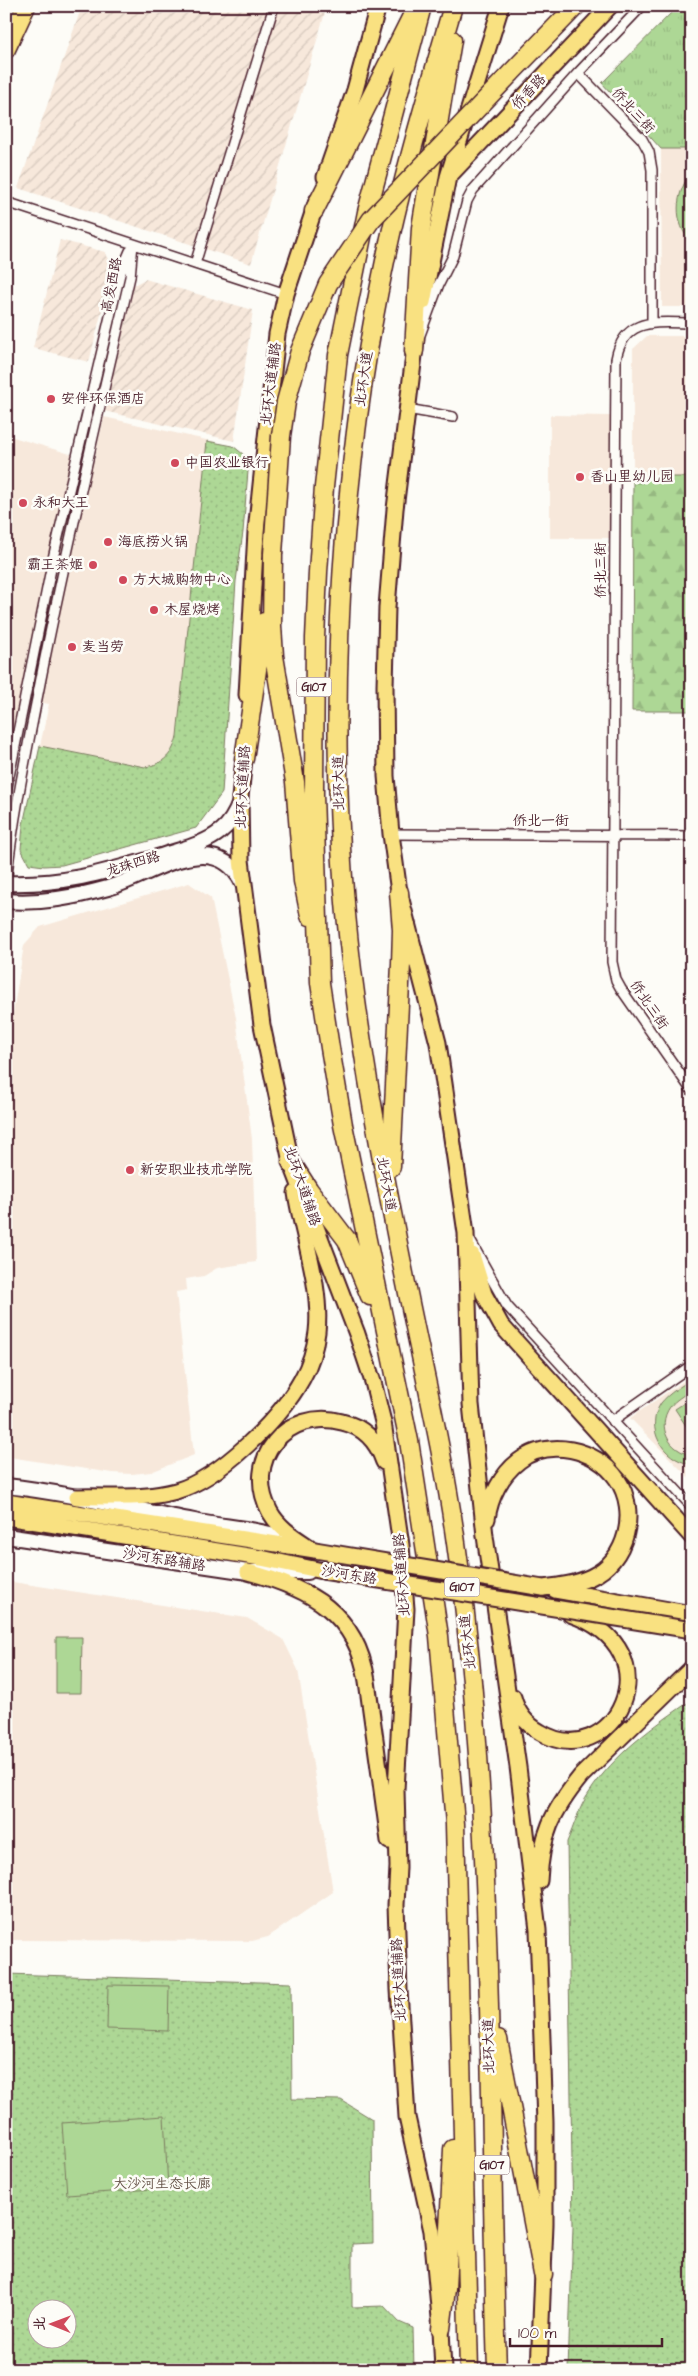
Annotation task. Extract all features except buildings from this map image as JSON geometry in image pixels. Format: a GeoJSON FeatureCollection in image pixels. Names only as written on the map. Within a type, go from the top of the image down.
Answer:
{"type":"FeatureCollection","features":[{"type":"Feature","properties":{"kind":"highway"},"geometry":{"type":"LineString","coordinates":[[6,49],[26,6]]}},
{"type":"Feature","properties":{"kind":"highway"},"geometry":{"type":"LineString","coordinates":[[314,211],[417,6]]}},
{"type":"Feature","properties":{"kind":"highway","name":"北环大道"},"geometry":{"type":"LineString","coordinates":[[422,6],[356,258],[338,355],[324,487],[318,572],[314,688],[314,794],[320,983],[343,1125],[409,1441],[439,1636],[455,1824],[469,2370]]}},
{"type":"Feature","properties":{"kind":"highway"},"geometry":{"type":"LineString","coordinates":[[414,351],[421,228],[447,77],[455,6]]}},
{"type":"Feature","properties":{"kind":"highway","name":"北环大道"},"geometry":{"type":"LineString","coordinates":[[455,6],[405,173],[375,312],[350,484],[340,636],[339,786],[346,913],[368,1083],[393,1220],[442,1459],[456,1544],[477,1736],[488,1960],[497,2370]]}},
{"type":"Feature","properties":{"kind":"highway"},"geometry":{"type":"LineString","coordinates":[[320,983],[303,881],[294,782],[274,656],[272,626],[273,554],[281,436],[286,402],[300,351],[328,284],[371,220],[576,6]]}},
{"type":"Feature","properties":{"kind":"highway"},"geometry":{"type":"LineString","coordinates":[[244,759],[256,692],[273,554]]}},
{"type":"Feature","properties":{"kind":"highway"},"geometry":{"type":"LineString","coordinates":[[393,1220],[391,1165],[402,939],[399,892]]}},
{"type":"Feature","properties":{"kind":"highway"},"geometry":{"type":"LineString","coordinates":[[291,1162],[309,1190],[347,1240],[367,1286],[395,1371]]}},
{"type":"Feature","properties":{"kind":"highway"},"geometry":{"type":"LineString","coordinates":[[488,1960],[500,2050],[543,2274]]}},
{"type":"Feature","properties":{"kind":"highway"},"geometry":{"type":"LineString","coordinates":[[441,2329],[446,2289],[460,2026]]}},
{"type":"Feature","properties":{"kind":"main road","name":"北环大道辅路"},"geometry":{"type":"LineString","coordinates":[[378,6],[354,90],[286,294],[277,334],[264,441],[248,650],[244,759],[240,802],[244,885],[262,1025],[291,1162],[357,1334],[373,1382],[383,1422],[401,1545],[406,1609],[396,1790],[398,1866],[396,1905],[407,2117],[432,2231],[443,2370]]}},
{"type":"Feature","properties":{"kind":"main road"},"geometry":{"type":"LineString","coordinates":[[500,6],[448,177],[414,351],[387,607],[385,686],[386,776],[399,892],[438,1043],[466,1233],[471,1404],[485,1536],[518,1767],[538,1930]]}},
{"type":"Feature","properties":{"kind":"main road","name":"侨香路"},"geometry":{"type":"LineString","coordinates":[[448,177],[610,6]]}},
{"type":"Feature","properties":{"kind":"main road","name":"龙珠四路"},"geometry":{"type":"LineString","coordinates":[[6,883],[55,882],[83,878],[195,845],[214,836],[226,827],[240,802]]}},
{"type":"Feature","properties":{"kind":"main road","name":"龙珠四路"},"geometry":{"type":"LineString","coordinates":[[6,901],[48,901],[91,893],[177,861],[204,856],[218,858],[231,865],[244,885]]}},
{"type":"Feature","properties":{"kind":"main road"},"geometry":{"type":"LineString","coordinates":[[78,1497],[134,1497],[162,1494],[191,1486],[208,1477],[227,1463],[282,1407],[294,1392],[310,1363],[318,1314],[291,1162]]}},
{"type":"Feature","properties":{"kind":"main road"},"geometry":{"type":"LineString","coordinates":[[466,1233],[484,1294],[501,1325],[692,1537]]}},
{"type":"Feature","properties":{"kind":"main road"},"geometry":{"type":"LineString","coordinates":[[315,1550],[286,1531],[271,1514],[264,1497],[262,1477],[265,1458],[281,1434],[304,1420],[326,1419],[354,1426],[370,1437],[382,1456],[392,1485]]}},
{"type":"Feature","properties":{"kind":"main road"},"geometry":{"type":"LineString","coordinates":[[485,1536],[488,1512],[493,1495],[507,1473],[527,1455],[544,1449],[560,1448],[577,1451],[594,1458],[617,1479],[627,1507],[625,1540],[617,1555],[593,1577],[577,1583],[543,1588]]}},
{"type":"Feature","properties":{"kind":"main road"},"geometry":{"type":"LineString","coordinates":[[7,1486],[78,1497],[201,1523],[273,1534],[315,1550]]}},
{"type":"Feature","properties":{"kind":"main road","name":"沙河东路"},"geometry":{"type":"LineString","coordinates":[[6,1502],[315,1550],[692,1614]]}},
{"type":"Feature","properties":{"kind":"main road","name":"沙河东路"},"geometry":{"type":"LineString","coordinates":[[6,1517],[261,1558],[323,1571],[692,1630]]}},
{"type":"Feature","properties":{"kind":"main road","name":"沙河东路辅路"},"geometry":{"type":"LineString","coordinates":[[6,1536],[248,1572],[323,1571]]}},
{"type":"Feature","properties":{"kind":"main road"},"geometry":{"type":"LineString","coordinates":[[248,1572],[276,1579],[301,1590],[325,1605],[347,1627],[359,1646],[364,1662],[389,1840],[398,1866]]}},
{"type":"Feature","properties":{"kind":"main road"},"geometry":{"type":"LineString","coordinates":[[503,1669],[515,1704],[524,1721],[544,1735],[557,1739],[576,1740],[593,1735],[604,1729],[616,1718],[624,1703],[627,1682],[626,1669],[615,1641],[593,1623],[555,1608]]}},
{"type":"Feature","properties":{"kind":"main road"},"geometry":{"type":"LineString","coordinates":[[539,2370],[543,2274],[545,2114],[538,1930],[540,1865],[544,1840],[552,1816],[581,1776],[692,1668]]}},
{"type":"Feature","properties":{"kind":"street"},"geometry":{"type":"LineString","coordinates":[[195,264],[274,6]]}},
{"type":"Feature","properties":{"kind":"street"},"geometry":{"type":"LineString","coordinates":[[414,351],[439,284],[453,256],[467,201],[473,190],[578,73],[642,6]]}},
{"type":"Feature","properties":{"kind":"street","name":"侨北三街"},"geometry":{"type":"LineString","coordinates":[[578,73],[642,139],[649,152],[652,170],[652,323],[637,326],[624,337],[619,346],[616,359],[613,971],[621,990],[692,1091]]}},
{"type":"Feature","properties":{"kind":"street"},"geometry":{"type":"LineString","coordinates":[[6,202],[286,294]]}},
{"type":"Feature","properties":{"kind":"street","name":"高发西路"},"geometry":{"type":"LineString","coordinates":[[6,791],[69,484],[120,274],[133,244]]}},
{"type":"Feature","properties":{"kind":"street","name":"高发西路"},"geometry":{"type":"LineString","coordinates":[[6,883],[20,784],[78,501],[130,277],[133,244]]}},
{"type":"Feature","properties":{"kind":"street"},"geometry":{"type":"LineString","coordinates":[[652,323],[692,323]]}},
{"type":"Feature","properties":{"kind":"street"},"geometry":{"type":"LineString","coordinates":[[407,409],[453,417]]}},
{"type":"Feature","properties":{"kind":"street","name":"侨北一街"},"geometry":{"type":"LineString","coordinates":[[391,834],[692,836]]}},
{"type":"Feature","properties":{"kind":"street"},"geometry":{"type":"LineString","coordinates":[[466,1233],[507,1306],[692,1507]]}},
{"type":"Feature","properties":{"kind":"street"},"geometry":{"type":"LineString","coordinates":[[612,1420],[692,1365]]}},
{"type":"Feature","properties":{"kind":"shaded area"},"geometry":{"type":"Polygon","coordinates":[[[82,6],[327,6],[251,264],[18,188],[82,6]]]}},
{"type":"Feature","properties":{"kind":"shaded area"},"geometry":{"type":"Polygon","coordinates":[[[661,149],[692,149],[692,307],[662,307],[661,149]]]}},
{"type":"Feature","properties":{"kind":"shaded area"},"geometry":{"type":"Polygon","coordinates":[[[60,240],[105,252],[113,266],[89,362],[33,348],[60,240]]]}},
{"type":"Feature","properties":{"kind":"shaded area"},"geometry":{"type":"Polygon","coordinates":[[[145,279],[253,310],[234,441],[104,411],[134,285],[145,279]]]}},
{"type":"Feature","properties":{"kind":"shaded area"},"geometry":{"type":"Polygon","coordinates":[[[647,336],[692,336],[692,477],[633,477],[633,349],[647,336]]]}},
{"type":"Feature","properties":{"kind":"shaded area","name":"香山里幼儿园"},"geometry":{"type":"Polygon","coordinates":[[[550,415],[611,416],[609,538],[550,538],[550,415]]]}},
{"type":"Feature","properties":{"kind":"shaded area"},"geometry":{"type":"Polygon","coordinates":[[[104,417],[233,446],[249,459],[243,532],[236,581],[222,793],[196,828],[62,865],[44,866],[29,864],[21,849],[23,825],[49,704],[22,699],[6,770],[6,435],[94,461],[104,417]]]}},
{"type":"Feature","properties":{"kind":"shaded area","name":"新安职业技术学院"},"geometry":{"type":"Polygon","coordinates":[[[189,883],[211,898],[236,1018],[252,1139],[256,1262],[217,1268],[204,1276],[186,1279],[187,1290],[176,1292],[194,1455],[151,1472],[132,1474],[112,1473],[9,1457],[6,1456],[6,1057],[24,945],[40,927],[189,883]]]}},
{"type":"Feature","properties":{"kind":"shaded area"},"geometry":{"type":"Polygon","coordinates":[[[692,1375],[692,1481],[630,1418],[692,1375]]]}},
{"type":"Feature","properties":{"kind":"shaded area"},"geometry":{"type":"Polygon","coordinates":[[[6,1581],[247,1618],[283,1639],[298,1670],[333,1892],[268,1937],[252,1941],[6,1940],[6,1581]]]}},
{"type":"Feature","properties":{"kind":"green space"},"geometry":{"type":"Polygon","coordinates":[[[678,6],[692,6],[692,149],[661,149],[602,83],[678,6]]]}},
{"type":"Feature","properties":{"kind":"green space"},"geometry":{"type":"Polygon","coordinates":[[[692,172],[690,208],[692,244],[681,227],[678,208],[682,189],[692,172]]]}},
{"type":"Feature","properties":{"kind":"green space"},"geometry":{"type":"Polygon","coordinates":[[[207,441],[233,446],[249,459],[243,532],[236,581],[222,793],[196,828],[62,865],[44,866],[29,864],[21,849],[23,825],[40,746],[145,767],[162,761],[173,748],[177,736],[207,441]]]}},
{"type":"Feature","properties":{"kind":"green space"},"geometry":{"type":"Polygon","coordinates":[[[633,477],[692,477],[692,711],[632,711],[633,477]]]}},
{"type":"Feature","properties":{"kind":"green space"},"geometry":{"type":"Polygon","coordinates":[[[692,1379],[692,1390],[672,1404],[664,1422],[667,1437],[671,1443],[684,1453],[692,1455],[690,1464],[680,1461],[664,1449],[659,1441],[655,1423],[656,1413],[664,1399],[692,1379]]]}},
{"type":"Feature","properties":{"kind":"green space"},"geometry":{"type":"Polygon","coordinates":[[[692,1398],[692,1435],[675,1409],[692,1398]]]}},
{"type":"Feature","properties":{"kind":"green space"},"geometry":{"type":"Polygon","coordinates":[[[56,1637],[82,1637],[81,1693],[56,1693],[56,1637]]]}},
{"type":"Feature","properties":{"kind":"green space"},"geometry":{"type":"Polygon","coordinates":[[[692,1700],[692,2370],[568,2370],[573,2227],[567,1842],[585,1798],[610,1766],[636,1741],[692,1700]]]}},
{"type":"Feature","properties":{"kind":"green space","name":"大沙河生态长廊"},"geometry":{"type":"Polygon","coordinates":[[[6,1974],[291,1983],[292,2099],[341,2100],[372,2119],[373,2243],[352,2244],[352,2307],[384,2306],[399,2322],[413,2328],[414,2370],[6,2370],[6,1974]]]}},
{"type":"Feature","properties":{"kind":"green space"},"geometry":{"type":"Polygon","coordinates":[[[108,1985],[169,1986],[168,2031],[107,2029],[108,1985]]]}},
{"type":"Feature","properties":{"kind":"green space"},"geometry":{"type":"Polygon","coordinates":[[[164,2116],[168,2188],[67,2195],[62,2123],[164,2116]]]}},
{"type":"Feature","properties":{"kind":"place","name":"安伴环保酒店"},"geometry":{"type":"Point","coordinates":[51,399]}},
{"type":"Feature","properties":{"kind":"place","name":"中国农业银行"},"geometry":{"type":"Point","coordinates":[175,463]}},
{"type":"Feature","properties":{"kind":"place","name":"香山里幼儿园"},"geometry":{"type":"Point","coordinates":[580,477]}},
{"type":"Feature","properties":{"kind":"place","name":"永和大王"},"geometry":{"type":"Point","coordinates":[23,503]}},
{"type":"Feature","properties":{"kind":"place","name":"海底捞火锅"},"geometry":{"type":"Point","coordinates":[108,542]}},
{"type":"Feature","properties":{"kind":"place","name":"霸王茶姬"},"geometry":{"type":"Point","coordinates":[93,565]}},
{"type":"Feature","properties":{"kind":"place","name":"方大城购物中心"},"geometry":{"type":"Point","coordinates":[123,580]}},
{"type":"Feature","properties":{"kind":"place","name":"木屋烧烤"},"geometry":{"type":"Point","coordinates":[154,610]}},
{"type":"Feature","properties":{"kind":"place","name":"麦当劳"},"geometry":{"type":"Point","coordinates":[72,647]}},
{"type":"Feature","properties":{"kind":"place","name":"新安职业技术学院"},"geometry":{"type":"Point","coordinates":[130,1170]}}]}
